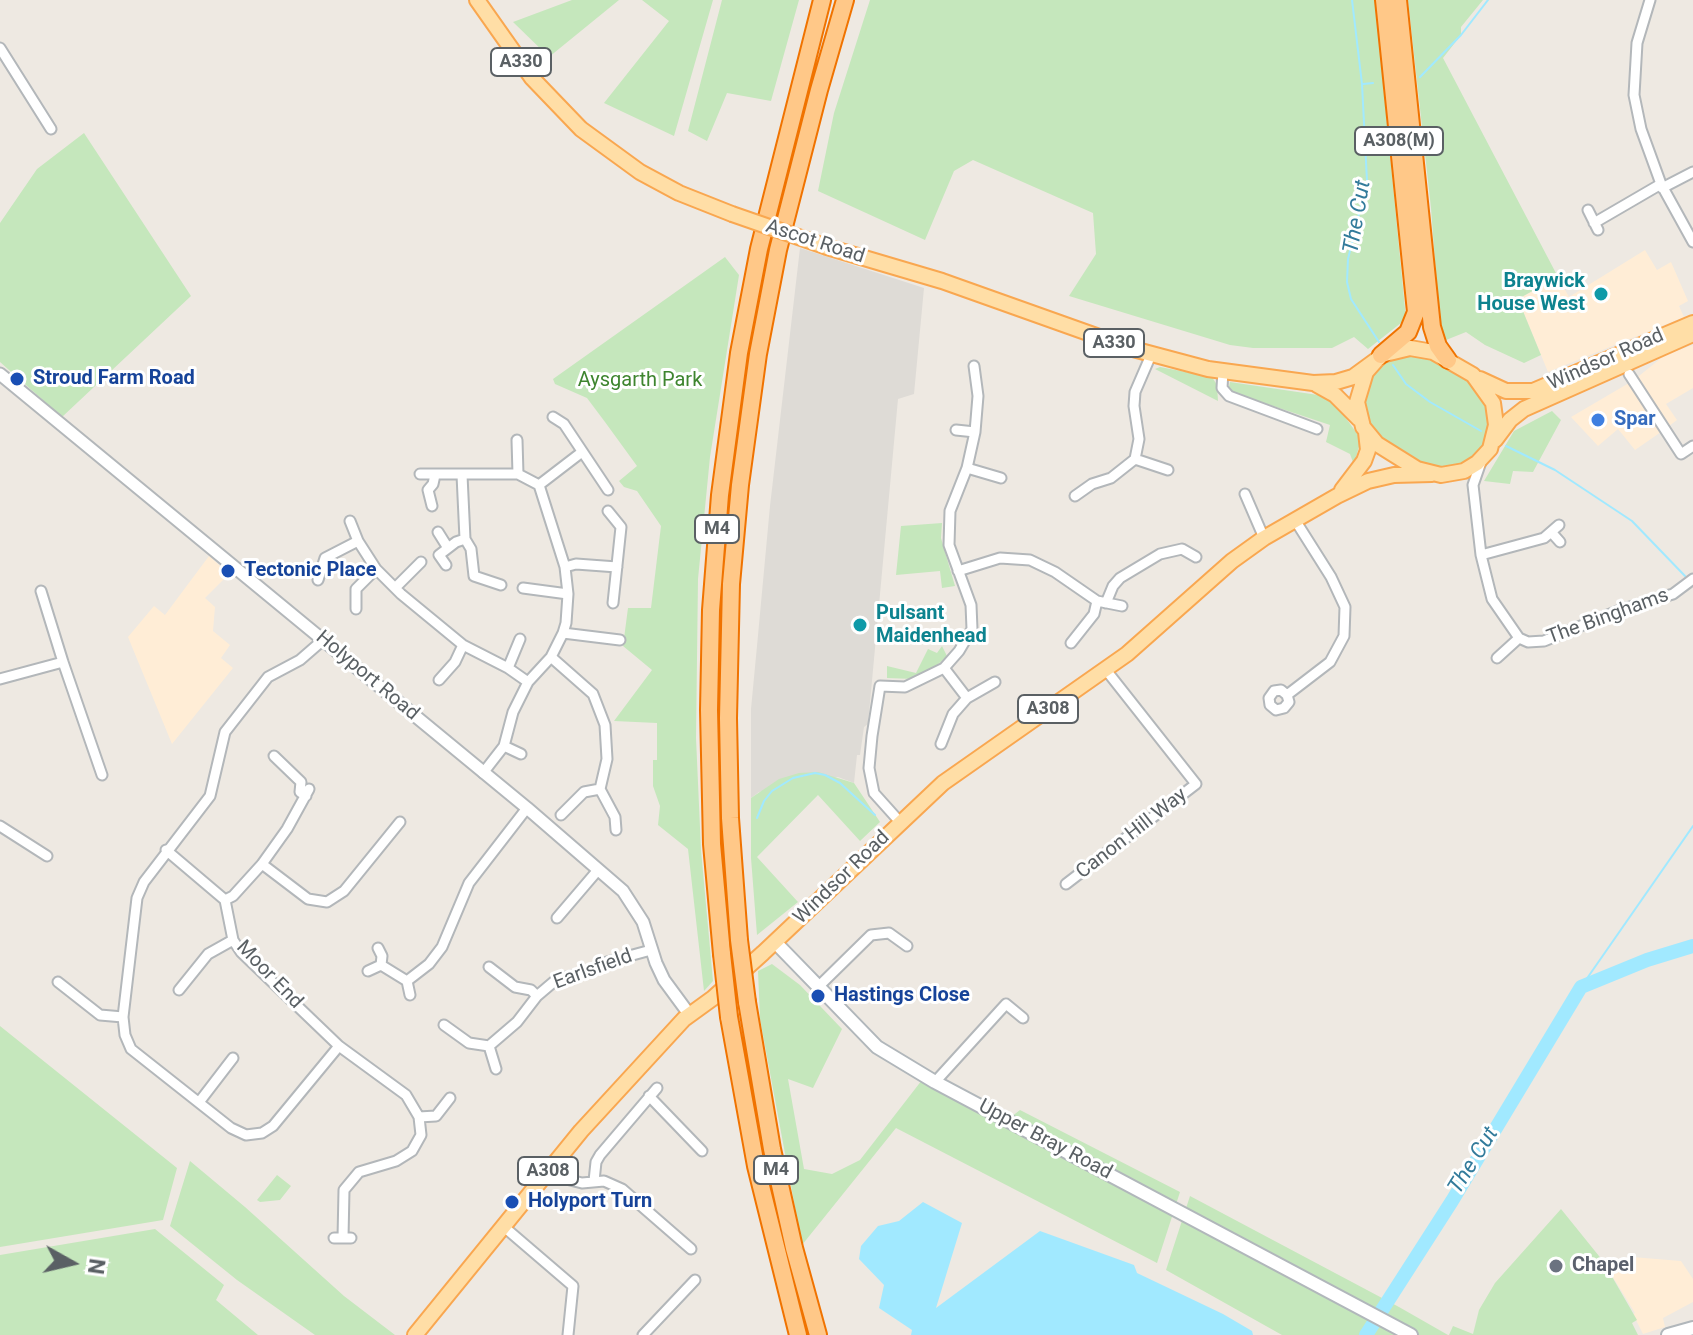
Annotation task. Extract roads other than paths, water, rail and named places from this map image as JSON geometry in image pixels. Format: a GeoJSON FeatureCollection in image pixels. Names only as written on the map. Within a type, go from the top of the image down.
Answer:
{"type":"FeatureCollection","features":[{"type":"Feature","properties":{"kind":"highway","name":"M4"},"geometry":{"type":"LineString","coordinates":[[798,1335],[756,1166],[729,1017],[712,844],[709,710],[711,610],[721,479],[739,353],[759,249],[822,0]]}},
{"type":"Feature","properties":{"kind":"highway","name":"M4"},"geometry":{"type":"LineString","coordinates":[[818,1335],[779,1182],[739,940],[728,729],[730,606],[736,518],[770,287],[842,0]]}},
{"type":"Feature","properties":{"kind":"highway","name":"A308(M)"},"geometry":{"type":"LineString","coordinates":[[1380,357],[1408,332],[1416,312],[1384,0]]}},
{"type":"Feature","properties":{"kind":"highway","name":"A308(M)"},"geometry":{"type":"LineString","coordinates":[[1398,0],[1432,327],[1438,346],[1448,360]]}},
{"type":"Feature","properties":{"kind":"main road","name":"Ascot Road"},"geometry":{"type":"LineString","coordinates":[[477,0],[532,78],[581,129],[640,172],[679,193],[732,214],[827,247],[942,281],[1151,355],[1223,371],[1313,383],[1349,380],[1380,357]]}},
{"type":"Feature","properties":{"kind":"main road","name":"Windsor Road"},"geometry":{"type":"LineString","coordinates":[[1473,375],[1506,391],[1533,391],[1693,323]]}},
{"type":"Feature","properties":{"kind":"main road"},"geometry":{"type":"LineString","coordinates":[[1488,451],[1496,425],[1495,411],[1489,396],[1473,375],[1448,360],[1418,349],[1395,351],[1380,357],[1366,372],[1357,402],[1363,426],[1384,448],[1417,469],[1449,475],[1472,467],[1488,451],[1506,424],[1524,409],[1693,334]]}},
{"type":"Feature","properties":{"kind":"main road","name":"Ascot Road"},"geometry":{"type":"LineString","coordinates":[[1313,383],[1335,395],[1363,426]]}},
{"type":"Feature","properties":{"kind":"main road","name":"Windsor Road"},"geometry":{"type":"LineString","coordinates":[[1337,496],[1364,461],[1368,450],[1363,426]]}},
{"type":"Feature","properties":{"kind":"main road","name":"Windsor Road"},"geometry":{"type":"LineString","coordinates":[[415,1335],[554,1163],[689,1014],[713,998],[775,942],[953,775],[1106,670],[1148,637],[1232,561],[1264,538],[1337,496],[1384,476],[1432,474]]}},
{"type":"Feature","properties":{"kind":"main road","name":"Upper Bray Road"},"geometry":{"type":"LineString","coordinates":[[775,942],[877,1047],[935,1082],[1408,1333]]}},
{"type":"Feature","properties":{"kind":"main road"},"geometry":{"type":"LineString","coordinates":[[1668,1335],[1693,1328]]}},
{"type":"Feature","properties":{"kind":"street"},"geometry":{"type":"LineString","coordinates":[[1650,0],[1637,43],[1634,95],[1641,129],[1662,186],[1693,242]]}},
{"type":"Feature","properties":{"kind":"street"},"geometry":{"type":"LineString","coordinates":[[0,48],[51,129]]}},
{"type":"Feature","properties":{"kind":"street"},"geometry":{"type":"LineString","coordinates":[[1588,210],[1596,227],[1662,186],[1693,172]]}},
{"type":"Feature","properties":{"kind":"street"},"geometry":{"type":"LineString","coordinates":[[1075,496],[1089,482],[1111,478],[1135,459],[1139,439],[1135,392],[1151,355]]}},
{"type":"Feature","properties":{"kind":"street"},"geometry":{"type":"LineString","coordinates":[[1223,371],[1222,388],[1229,396],[1317,429]]}},
{"type":"Feature","properties":{"kind":"street"},"geometry":{"type":"LineString","coordinates":[[900,822],[874,793],[869,768],[880,686],[905,687],[944,668],[972,629],[971,605],[949,545],[950,511],[967,468],[975,432],[978,372]]}},
{"type":"Feature","properties":{"kind":"street","name":"Holyport Road"},"geometry":{"type":"LineString","coordinates":[[0,374],[527,808],[623,891],[643,922],[664,980],[689,1014]]}},
{"type":"Feature","properties":{"kind":"street"},"geometry":{"type":"LineString","coordinates":[[1629,374],[1681,454],[1693,446]]}},
{"type":"Feature","properties":{"kind":"street"},"geometry":{"type":"LineString","coordinates":[[553,417],[564,424],[608,490]]}},
{"type":"Feature","properties":{"kind":"street"},"geometry":{"type":"LineString","coordinates":[[956,430],[975,432]]}},
{"type":"Feature","properties":{"kind":"street"},"geometry":{"type":"LineString","coordinates":[[517,440],[518,474]]}},
{"type":"Feature","properties":{"kind":"street","name":"The Binghams"},"geometry":{"type":"LineString","coordinates":[[1488,451],[1473,485],[1481,555],[1492,599],[1519,638],[1528,642],[1544,641],[1620,610],[1673,594],[1693,579]]}},
{"type":"Feature","properties":{"kind":"street"},"geometry":{"type":"LineString","coordinates":[[539,485],[582,452]]}},
{"type":"Feature","properties":{"kind":"street"},"geometry":{"type":"LineString","coordinates":[[1135,459],[1168,470]]}},
{"type":"Feature","properties":{"kind":"street"},"geometry":{"type":"LineString","coordinates":[[967,468],[1001,478]]}},
{"type":"Feature","properties":{"kind":"street"},"geometry":{"type":"LineString","coordinates":[[420,474],[518,474],[539,485],[565,567],[568,594],[563,633],[551,657],[528,682],[513,712],[504,746],[483,773]]}},
{"type":"Feature","properties":{"kind":"street"},"geometry":{"type":"LineString","coordinates":[[432,506],[428,490],[435,475]]}},
{"type":"Feature","properties":{"kind":"street"},"geometry":{"type":"LineString","coordinates":[[462,475],[465,539],[471,549],[474,576],[501,585]]}},
{"type":"Feature","properties":{"kind":"street"},"geometry":{"type":"LineString","coordinates":[[1449,475],[1473,485]]}},
{"type":"Feature","properties":{"kind":"street"},"geometry":{"type":"LineString","coordinates":[[1245,494],[1264,538]]}},
{"type":"Feature","properties":{"kind":"street"},"geometry":{"type":"LineString","coordinates":[[608,511],[621,527],[613,603]]}},
{"type":"Feature","properties":{"kind":"street"},"geometry":{"type":"LineString","coordinates":[[1287,695],[1330,662],[1344,636],[1345,607],[1331,577],[1295,520]]}},
{"type":"Feature","properties":{"kind":"street"},"geometry":{"type":"LineString","coordinates":[[350,521],[358,541],[376,569],[395,588],[463,645],[528,682]]}},
{"type":"Feature","properties":{"kind":"street"},"geometry":{"type":"LineString","coordinates":[[1481,555],[1544,538],[1559,525]]}},
{"type":"Feature","properties":{"kind":"street"},"geometry":{"type":"LineString","coordinates":[[438,532],[448,548]]}},
{"type":"Feature","properties":{"kind":"street"},"geometry":{"type":"LineString","coordinates":[[1552,533],[1560,542]]}},
{"type":"Feature","properties":{"kind":"street"},"geometry":{"type":"LineString","coordinates":[[446,565],[439,555],[465,539]]}},
{"type":"Feature","properties":{"kind":"street"},"geometry":{"type":"LineString","coordinates":[[318,580],[325,558],[358,541]]}},
{"type":"Feature","properties":{"kind":"street"},"geometry":{"type":"LineString","coordinates":[[1071,643],[1113,586],[1147,556],[1182,549],[1196,557]]}},
{"type":"Feature","properties":{"kind":"street"},"geometry":{"type":"LineString","coordinates":[[958,571],[1000,558],[1030,560],[1055,572],[1101,602],[1122,606]]}},
{"type":"Feature","properties":{"kind":"street"},"geometry":{"type":"LineString","coordinates":[[395,588],[421,562]]}},
{"type":"Feature","properties":{"kind":"street"},"geometry":{"type":"LineString","coordinates":[[565,567],[576,564],[617,567]]}},
{"type":"Feature","properties":{"kind":"street"},"geometry":{"type":"LineString","coordinates":[[356,609],[356,589],[376,569]]}},
{"type":"Feature","properties":{"kind":"street"},"geometry":{"type":"LineString","coordinates":[[523,588],[568,594]]}},
{"type":"Feature","properties":{"kind":"street"},"geometry":{"type":"LineString","coordinates":[[41,591],[102,775]]}},
{"type":"Feature","properties":{"kind":"street"},"geometry":{"type":"LineString","coordinates":[[563,633],[620,640]]}},
{"type":"Feature","properties":{"kind":"street","name":"The Binghams"},"geometry":{"type":"LineString","coordinates":[[1497,658],[1519,638]]}},
{"type":"Feature","properties":{"kind":"street"},"geometry":{"type":"LineString","coordinates":[[508,668],[520,639]]}},
{"type":"Feature","properties":{"kind":"street"},"geometry":{"type":"LineString","coordinates":[[323,640],[300,660],[268,677],[225,732],[210,796],[144,882],[137,898],[123,1017],[125,1035],[131,1049],[231,1128],[246,1135],[262,1133],[273,1126],[339,1046]]}},
{"type":"Feature","properties":{"kind":"street"},"geometry":{"type":"LineString","coordinates":[[439,680],[455,662],[463,645]]}},
{"type":"Feature","properties":{"kind":"street"},"geometry":{"type":"LineString","coordinates":[[551,657],[593,694],[605,725],[607,759],[600,789],[615,817],[616,830]]}},
{"type":"Feature","properties":{"kind":"street"},"geometry":{"type":"LineString","coordinates":[[0,679],[63,662]]}},
{"type":"Feature","properties":{"kind":"street"},"geometry":{"type":"LineString","coordinates":[[944,668],[967,698]]}},
{"type":"Feature","properties":{"kind":"street","name":"Canon Hill Way"},"geometry":{"type":"LineString","coordinates":[[1066,884],[1196,784],[1106,670]]}},
{"type":"Feature","properties":{"kind":"street"},"geometry":{"type":"LineString","coordinates":[[941,744],[953,714],[967,698],[995,682]]}},
{"type":"Feature","properties":{"kind":"street"},"geometry":{"type":"LineString","coordinates":[[504,746],[521,754]]}},
{"type":"Feature","properties":{"kind":"street"},"geometry":{"type":"LineString","coordinates":[[166,850],[225,900],[233,896],[262,864],[308,792],[300,792],[301,782],[274,756]]}},
{"type":"Feature","properties":{"kind":"street"},"geometry":{"type":"LineString","coordinates":[[561,815],[584,792],[600,789]]}},
{"type":"Feature","properties":{"kind":"street"},"geometry":{"type":"LineString","coordinates":[[407,981],[429,964],[442,947],[469,883],[527,808]]}},
{"type":"Feature","properties":{"kind":"street"},"geometry":{"type":"LineString","coordinates":[[262,864],[308,899],[327,902],[344,891],[400,822]]}},
{"type":"Feature","properties":{"kind":"street"},"geometry":{"type":"LineString","coordinates":[[0,826],[47,856]]}},
{"type":"Feature","properties":{"kind":"street"},"geometry":{"type":"LineString","coordinates":[[561,918],[598,870]]}},
{"type":"Feature","properties":{"kind":"street","name":"Moor End"},"geometry":{"type":"LineString","coordinates":[[225,900],[233,940],[241,952],[339,1046],[357,1054],[406,1095],[419,1117]]}},
{"type":"Feature","properties":{"kind":"street"},"geometry":{"type":"LineString","coordinates":[[817,988],[871,935],[889,933],[907,946]]}},
{"type":"Feature","properties":{"kind":"street"},"geometry":{"type":"LineString","coordinates":[[186,987],[208,954],[233,940]]}},
{"type":"Feature","properties":{"kind":"street"},"geometry":{"type":"LineString","coordinates":[[378,948],[382,956],[381,965]]}},
{"type":"Feature","properties":{"kind":"street","name":"Earlsfield"},"geometry":{"type":"LineString","coordinates":[[489,1046],[557,979],[585,973],[607,962],[651,950]]}},
{"type":"Feature","properties":{"kind":"street"},"geometry":{"type":"LineString","coordinates":[[381,965],[407,981],[410,995]]}},
{"type":"Feature","properties":{"kind":"street"},"geometry":{"type":"LineString","coordinates":[[368,971],[381,965]]}},
{"type":"Feature","properties":{"kind":"street","name":"Earlsfield"},"geometry":{"type":"LineString","coordinates":[[489,967],[515,987],[531,990],[537,996]]}},
{"type":"Feature","properties":{"kind":"street"},"geometry":{"type":"LineString","coordinates":[[58,982],[100,1015],[123,1017]]}},
{"type":"Feature","properties":{"kind":"street"},"geometry":{"type":"LineString","coordinates":[[935,1082],[1006,1004],[1023,1018]]}},
{"type":"Feature","properties":{"kind":"street"},"geometry":{"type":"LineString","coordinates":[[444,1025],[469,1043],[489,1046],[496,1069]]}},
{"type":"Feature","properties":{"kind":"street"},"geometry":{"type":"LineString","coordinates":[[200,1101],[233,1058]]}},
{"type":"Feature","properties":{"kind":"street"},"geometry":{"type":"LineString","coordinates":[[594,1181],[600,1155],[653,1092],[696,1140],[702,1151]]}},
{"type":"Feature","properties":{"kind":"street"},"geometry":{"type":"LineString","coordinates":[[342,1238],[344,1190],[357,1168],[396,1161],[412,1151],[421,1135],[419,1117],[436,1116],[450,1098]]}},
{"type":"Feature","properties":{"kind":"street"},"geometry":{"type":"LineString","coordinates":[[554,1163],[570,1180],[604,1181],[622,1189],[690,1249]]}},
{"type":"Feature","properties":{"kind":"street"},"geometry":{"type":"LineString","coordinates":[[503,1226],[573,1286],[568,1335]]}},
{"type":"Feature","properties":{"kind":"street"},"geometry":{"type":"LineString","coordinates":[[643,1335],[688,1296],[695,1280]]}},
{"type":"Feature","properties":{"kind":"water"},"geometry":{"type":"Polygon","coordinates":[[[923,1202],[962,1223],[936,1308],[1040,1231],[1134,1265],[1137,1273],[1223,1314],[1252,1331],[1253,1335],[911,1335],[912,1330],[879,1308],[884,1285],[859,1259],[861,1246],[878,1226],[899,1221],[923,1202]]]}},
{"type":"Feature","properties":{"kind":"waterway","name":"The Cut"},"geometry":{"type":"LineString","coordinates":[[1352,0],[1362,84],[1367,181],[1348,259],[1347,282],[1351,299],[1379,342]]}},
{"type":"Feature","properties":{"kind":"waterway"},"geometry":{"type":"LineString","coordinates":[[1420,77],[1461,35],[1488,0]]}},
{"type":"Feature","properties":{"kind":"waterway","name":"The Cut"},"geometry":{"type":"LineString","coordinates":[[1363,84],[1373,83]]}},
{"type":"Feature","properties":{"kind":"waterway","name":"The Cut"},"geometry":{"type":"LineString","coordinates":[[1393,365],[1406,384],[1430,402],[1481,431]]}},
{"type":"Feature","properties":{"kind":"waterway","name":"The Cut"},"geometry":{"type":"LineString","coordinates":[[1506,446],[1555,470],[1632,521],[1685,576]]}},
{"type":"Feature","properties":{"kind":"waterway"},"geometry":{"type":"LineString","coordinates":[[757,818],[772,791],[793,778],[815,773],[840,783],[875,815]]}},
{"type":"Feature","properties":{"kind":"waterway","name":"The Cut"},"geometry":{"type":"LineString","coordinates":[[1581,987],[1693,826]]}},
{"type":"Feature","properties":{"kind":"waterway","name":"The Cut"},"geometry":{"type":"LineString","coordinates":[[1366,1335],[1452,1201],[1581,987],[1647,960],[1693,946]]}},
{"type":"Feature","properties":{"kind":"place","name":"Braywick House West"},"geometry":{"type":"Point","coordinates":[1601,294]}},
{"type":"Feature","properties":{"kind":"place","name":"Stroud Farm Road"},"geometry":{"type":"Point","coordinates":[17,379]}},
{"type":"Feature","properties":{"kind":"place","name":"Spar"},"geometry":{"type":"Point","coordinates":[1598,420]}},
{"type":"Feature","properties":{"kind":"place","name":"Tectonic Place"},"geometry":{"type":"Point","coordinates":[228,571]}},
{"type":"Feature","properties":{"kind":"place","name":"Pulsant Maidenhead"},"geometry":{"type":"Point","coordinates":[860,625]}},
{"type":"Feature","properties":{"kind":"place","name":"Hastings Close"},"geometry":{"type":"Point","coordinates":[818,996]}},
{"type":"Feature","properties":{"kind":"place","name":"Holyport Turn"},"geometry":{"type":"Point","coordinates":[512,1202]}},
{"type":"Feature","properties":{"kind":"place","name":"Chapel"},"geometry":{"type":"Point","coordinates":[1556,1266]}},
{"type":"Feature","properties":{"kind":"park label","name":"Aysgarth Park"},"geometry":{"type":"Point","coordinates":[640,381]}}]}
